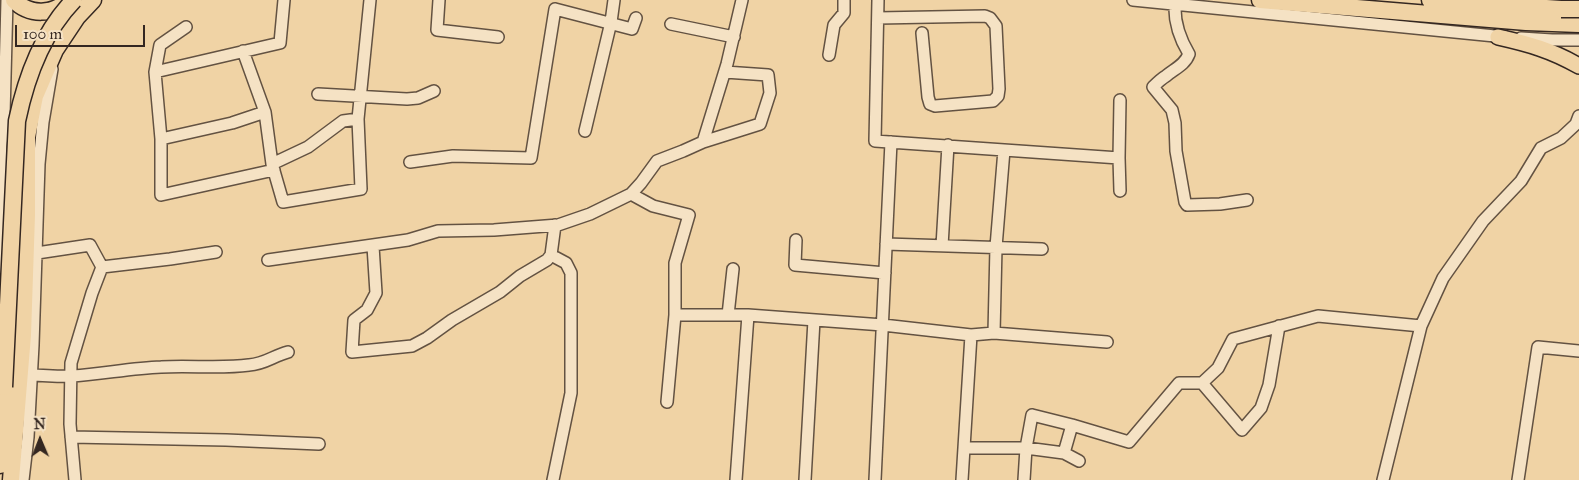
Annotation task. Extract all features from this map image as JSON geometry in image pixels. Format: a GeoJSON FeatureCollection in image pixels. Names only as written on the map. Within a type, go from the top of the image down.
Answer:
{"type":"FeatureCollection","features":[{"type":"Feature","properties":{"kind":"highway"},"geometry":{"type":"LineString","coordinates":[[14,0],[27,9],[49,12],[70,0]]}},
{"type":"Feature","properties":{"kind":"highway"},"geometry":{"type":"LineString","coordinates":[[70,0],[77,17]]}},
{"type":"Feature","properties":{"kind":"highway"},"geometry":{"type":"LineString","coordinates":[[0,465],[5,416],[4,387],[17,121],[23,92],[36,60],[54,25],[70,0]]}},
{"type":"Feature","properties":{"kind":"highway"},"geometry":{"type":"LineString","coordinates":[[11,480],[23,335],[27,214],[27,137],[35,96],[55,50],[77,17],[93,0]]}},
{"type":"Feature","properties":{"kind":"highway"},"geometry":{"type":"LineString","coordinates":[[1260,0],[1373,10],[1561,16],[1579,9]]}},
{"type":"Feature","properties":{"kind":"highway"},"geometry":{"type":"LineString","coordinates":[[1430,0],[1561,16],[1579,24]]}},
{"type":"Feature","properties":{"kind":"main road"},"geometry":{"type":"LineString","coordinates":[[1577,0],[1579,19]]}},
{"type":"Feature","properties":{"kind":"main road"},"geometry":{"type":"LineString","coordinates":[[1498,37],[1538,46],[1560,55],[1579,66]]}},
{"type":"Feature","properties":{"kind":"street"},"geometry":{"type":"LineString","coordinates":[[0,268],[1,146],[4,115],[7,0]]}},
{"type":"Feature","properties":{"kind":"street"},"geometry":{"type":"LineString","coordinates":[[155,72],[280,43],[284,0]]}},
{"type":"Feature","properties":{"kind":"street"},"geometry":{"type":"LineString","coordinates":[[243,52],[265,112],[273,167],[283,202],[361,188],[358,119],[370,0]]}},
{"type":"Feature","properties":{"kind":"street"},"geometry":{"type":"LineString","coordinates":[[440,0],[437,30],[498,37]]}},
{"type":"Feature","properties":{"kind":"street"},"geometry":{"type":"LineString","coordinates":[[585,131],[611,22],[614,0]]}},
{"type":"Feature","properties":{"kind":"street"},"geometry":{"type":"LineString","coordinates":[[703,142],[725,72],[742,0]]}},
{"type":"Feature","properties":{"kind":"street"},"geometry":{"type":"LineString","coordinates":[[829,54],[834,25],[844,13],[844,0]]}},
{"type":"Feature","properties":{"kind":"street"},"geometry":{"type":"LineString","coordinates":[[878,0],[875,141],[1119,158]]}},
{"type":"Feature","properties":{"kind":"street"},"geometry":{"type":"LineString","coordinates":[[1133,0],[1498,37],[1579,40]]}},
{"type":"Feature","properties":{"kind":"street"},"geometry":{"type":"LineString","coordinates":[[1174,4],[1176,25],[1189,54],[1177,69],[1166,75],[1153,87],[1172,110],[1175,124],[1176,151],[1185,202],[1187,205],[1198,205],[1247,200]]}},
{"type":"Feature","properties":{"kind":"street"},"geometry":{"type":"LineString","coordinates":[[410,162],[453,156],[531,158],[555,8],[632,28],[636,18]]}},
{"type":"Feature","properties":{"kind":"street"},"geometry":{"type":"LineString","coordinates":[[878,18],[985,16],[990,18],[996,26],[998,96],[993,101],[935,106],[930,104],[922,33]]}},
{"type":"Feature","properties":{"kind":"street"},"geometry":{"type":"LineString","coordinates":[[671,24],[734,37]]}},
{"type":"Feature","properties":{"kind":"street"},"geometry":{"type":"LineString","coordinates":[[186,27],[160,46],[155,72],[161,139],[161,195],[273,167],[308,147],[342,121],[358,119]]}},
{"type":"Feature","properties":{"kind":"street"},"geometry":{"type":"LineString","coordinates":[[23,480],[28,436],[37,252],[39,164],[42,130],[55,50]]}},
{"type":"Feature","properties":{"kind":"street"},"geometry":{"type":"LineString","coordinates":[[268,260],[373,246],[408,240],[438,231],[494,230],[555,225],[590,214],[631,194],[656,161],[703,142],[760,124],[770,93],[768,75],[725,72]]}},
{"type":"Feature","properties":{"kind":"street"},"geometry":{"type":"LineString","coordinates":[[318,94],[407,99],[418,98],[434,91]]}},
{"type":"Feature","properties":{"kind":"street"},"geometry":{"type":"LineString","coordinates":[[1120,100],[1120,191]]}},
{"type":"Feature","properties":{"kind":"street"},"geometry":{"type":"LineString","coordinates":[[161,139],[232,123],[265,112]]}},
{"type":"Feature","properties":{"kind":"street"},"geometry":{"type":"LineString","coordinates":[[1383,480],[1421,326],[1443,278],[1484,221],[1521,181],[1541,148],[1561,138],[1576,124],[1579,116]]}},
{"type":"Feature","properties":{"kind":"street"},"geometry":{"type":"LineString","coordinates":[[875,480],[891,142]]}},
{"type":"Feature","properties":{"kind":"street"},"geometry":{"type":"LineString","coordinates":[[942,246],[948,145]]}},
{"type":"Feature","properties":{"kind":"street"},"geometry":{"type":"LineString","coordinates":[[994,333],[996,247],[1004,150]]}},
{"type":"Feature","properties":{"kind":"street"},"geometry":{"type":"LineString","coordinates":[[631,194],[653,206],[689,215],[675,263],[675,315],[667,402]]}},
{"type":"Feature","properties":{"kind":"street"},"geometry":{"type":"LineString","coordinates":[[373,246],[376,293],[367,310],[354,320],[352,352],[412,346],[500,292],[520,276],[547,260],[551,255],[554,243],[555,225]]}},
{"type":"Feature","properties":{"kind":"street"},"geometry":{"type":"LineString","coordinates":[[796,240],[795,265],[885,273]]}},
{"type":"Feature","properties":{"kind":"street"},"geometry":{"type":"LineString","coordinates":[[886,244],[1042,249]]}},
{"type":"Feature","properties":{"kind":"street"},"geometry":{"type":"LineString","coordinates":[[37,252],[90,245],[102,266]]}},
{"type":"Feature","properties":{"kind":"street"},"geometry":{"type":"LineString","coordinates":[[102,266],[216,252]]}},
{"type":"Feature","properties":{"kind":"street"},"geometry":{"type":"LineString","coordinates":[[551,255],[566,263],[571,273],[571,392],[554,480]]}},
{"type":"Feature","properties":{"kind":"street"},"geometry":{"type":"LineString","coordinates":[[75,480],[71,437],[70,376],[76,346],[102,266]]}},
{"type":"Feature","properties":{"kind":"street"},"geometry":{"type":"LineString","coordinates":[[728,315],[733,269]]}},
{"type":"Feature","properties":{"kind":"street"},"geometry":{"type":"LineString","coordinates":[[675,315],[748,315],[883,325],[971,335],[994,333],[1107,342]]}},
{"type":"Feature","properties":{"kind":"street"},"geometry":{"type":"LineString","coordinates":[[736,480],[748,315]]}},
{"type":"Feature","properties":{"kind":"street"},"geometry":{"type":"LineString","coordinates":[[1024,480],[1026,448],[1032,415],[1129,442],[1179,383],[1202,383],[1218,368],[1233,339],[1318,316],[1421,326]]}},
{"type":"Feature","properties":{"kind":"street"},"geometry":{"type":"LineString","coordinates":[[805,480],[814,320]]}},
{"type":"Feature","properties":{"kind":"street"},"geometry":{"type":"LineString","coordinates":[[1202,383],[1242,430],[1261,408],[1269,385],[1279,326]]}},
{"type":"Feature","properties":{"kind":"street"},"geometry":{"type":"LineString","coordinates":[[962,480],[971,335]]}},
{"type":"Feature","properties":{"kind":"street"},"geometry":{"type":"LineString","coordinates":[[1518,480],[1538,347],[1579,351]]}},
{"type":"Feature","properties":{"kind":"street"},"geometry":{"type":"LineString","coordinates":[[31,375],[70,376],[148,367],[179,366],[206,368],[249,366],[266,362],[276,355],[288,352]]}},
{"type":"Feature","properties":{"kind":"street"},"geometry":{"type":"LineString","coordinates":[[1064,453],[1072,425]]}},
{"type":"Feature","properties":{"kind":"street"},"geometry":{"type":"LineString","coordinates":[[71,437],[319,444]]}},
{"type":"Feature","properties":{"kind":"street"},"geometry":{"type":"LineString","coordinates":[[964,448],[1026,448],[1064,453],[1079,461]]}}]}
